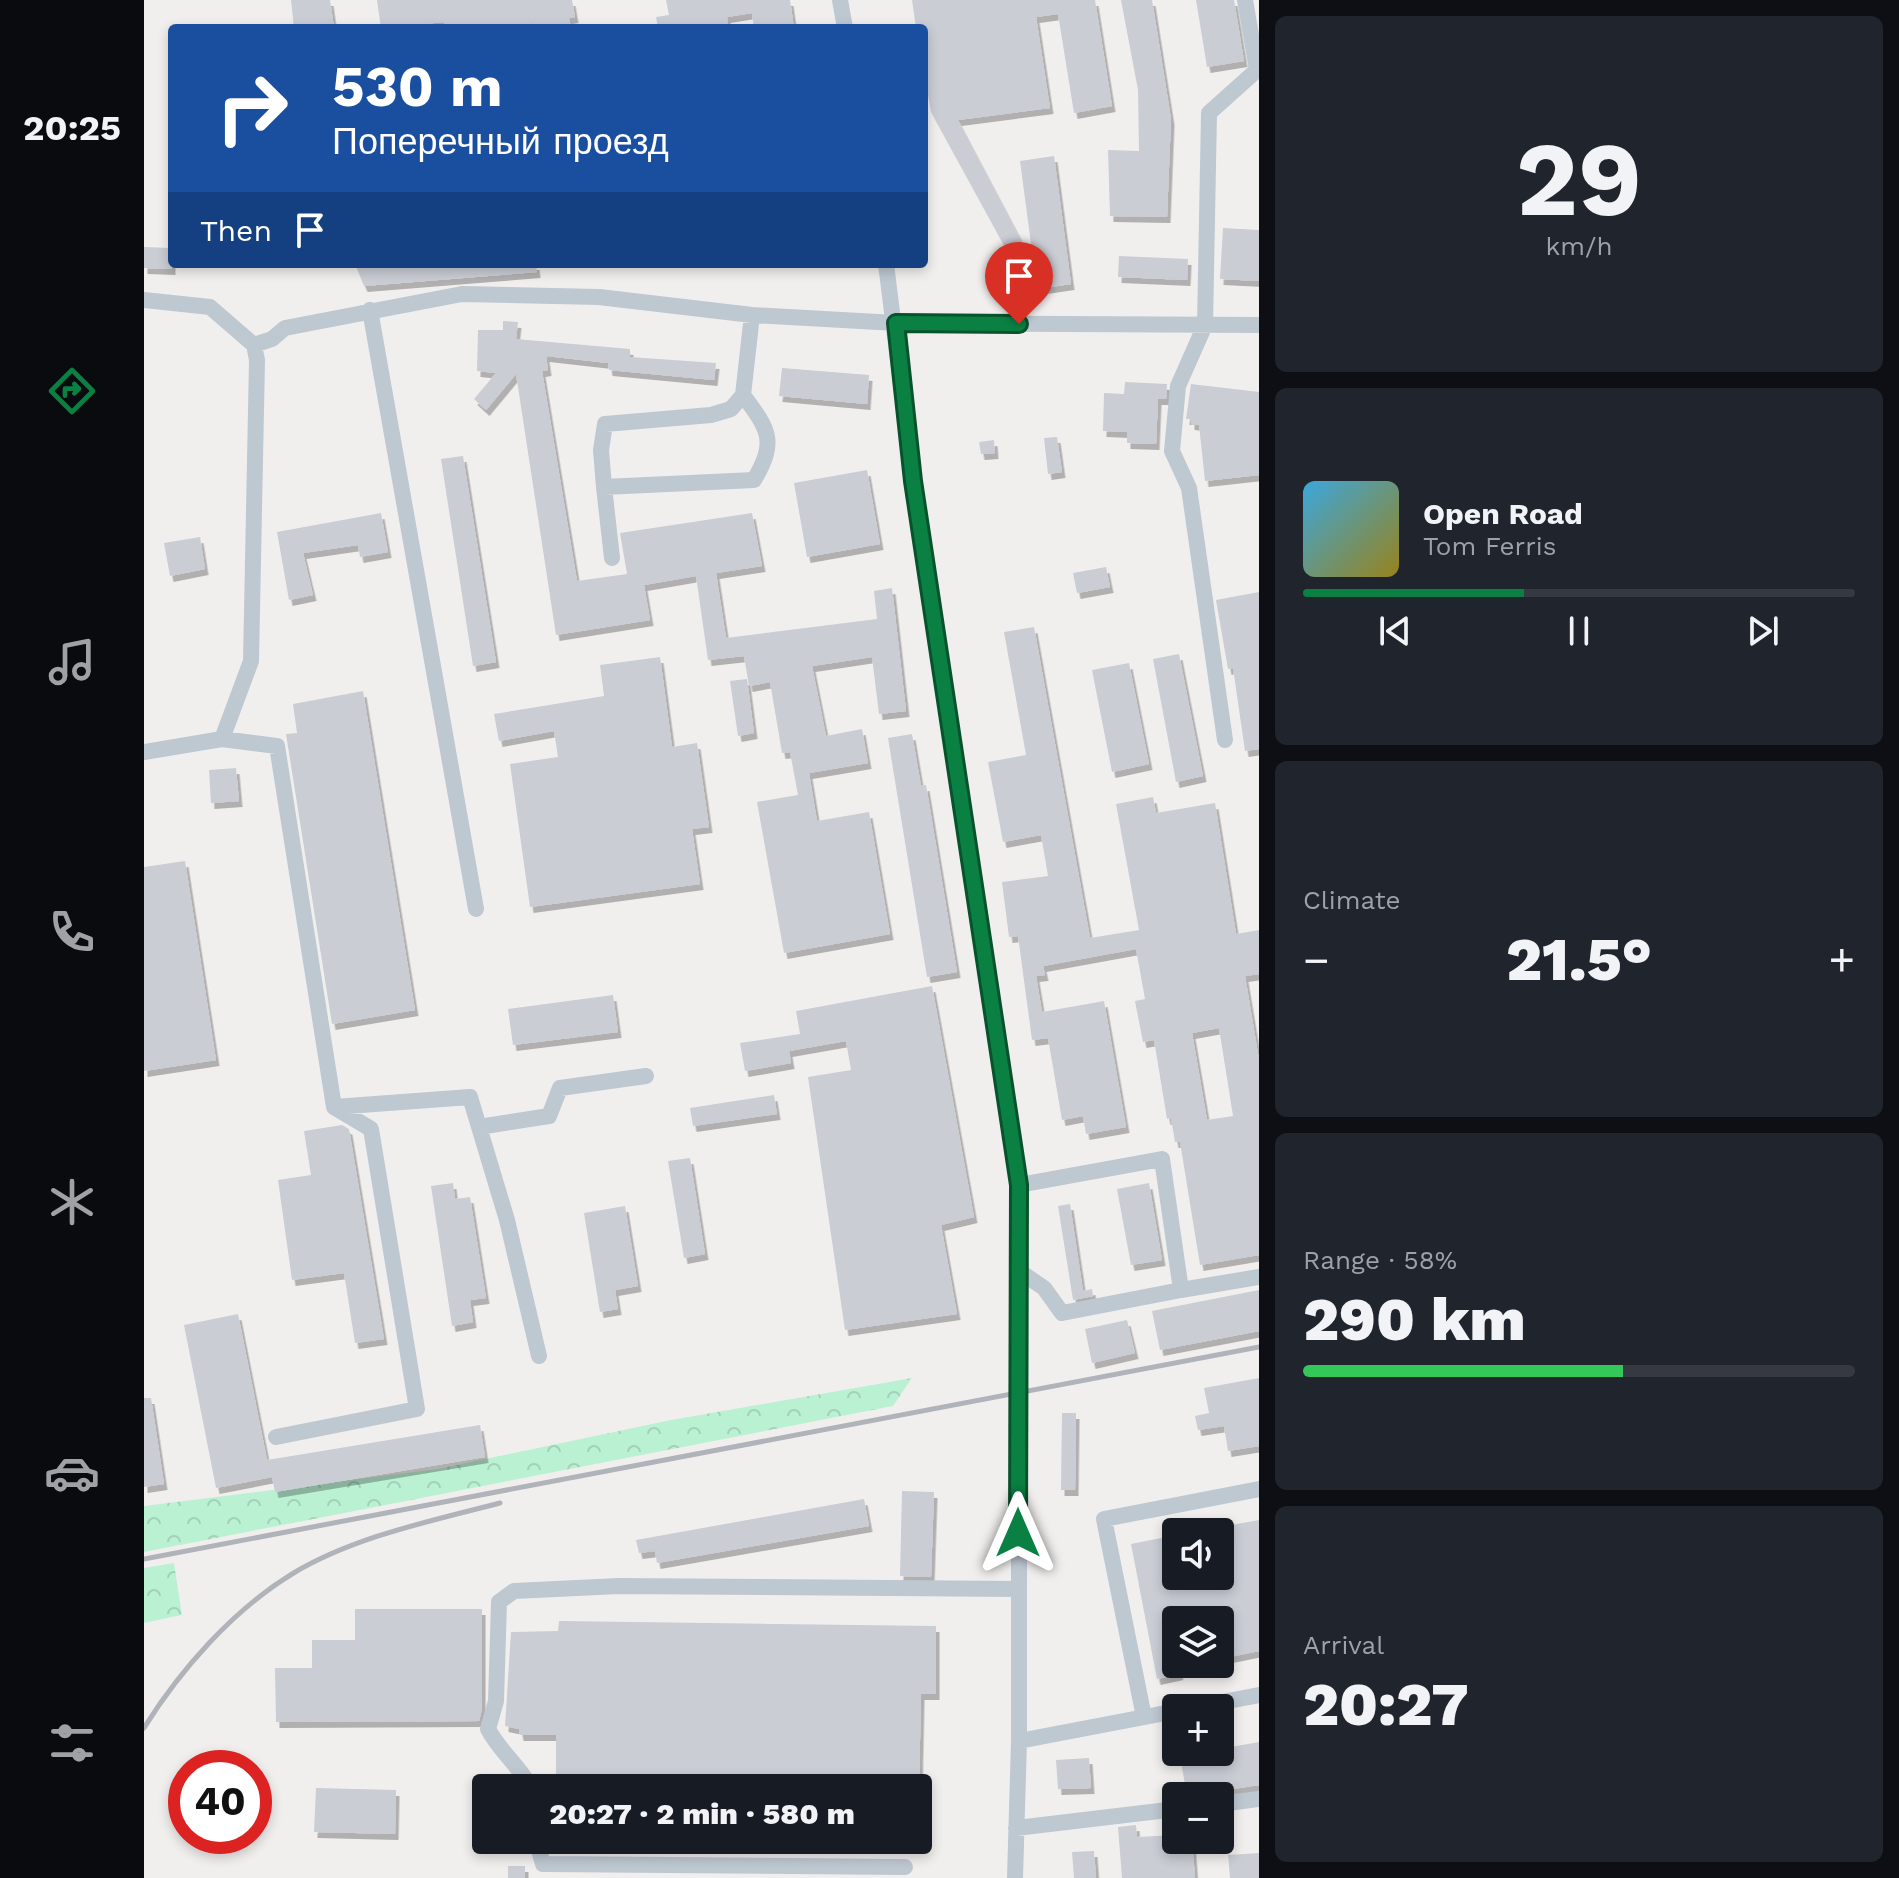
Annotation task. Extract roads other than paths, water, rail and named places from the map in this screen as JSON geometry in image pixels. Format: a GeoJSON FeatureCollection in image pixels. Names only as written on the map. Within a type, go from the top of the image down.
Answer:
{"type":"FeatureCollection","features":[{"type":"Feature","properties":{"kind":"street"},"geometry":{"type":"LineString","coordinates":[[840,0],[844,24]]}},
{"type":"Feature","properties":{"kind":"street"},"geometry":{"type":"LineString","coordinates":[[1225,740],[1189,488],[1172,451],[1178,386],[1205,325],[1209,113],[1257,70],[1245,0]]}},
{"type":"Feature","properties":{"kind":"street"},"geometry":{"type":"LineString","coordinates":[[887,268],[896,323],[913,481],[1019,1185],[1019,1741],[1015,1878]]}},
{"type":"Feature","properties":{"kind":"street"},"geometry":{"type":"LineString","coordinates":[[254,345],[272,339],[285,328],[462,294],[599,297],[752,315],[896,323],[1259,325]]}},
{"type":"Feature","properties":{"kind":"street"},"geometry":{"type":"LineString","coordinates":[[144,300],[210,307],[254,345],[257,360],[251,661],[222,739]]}},
{"type":"Feature","properties":{"kind":"street"},"geometry":{"type":"LineString","coordinates":[[370,310],[476,909]]}},
{"type":"Feature","properties":{"kind":"street"},"geometry":{"type":"LineString","coordinates":[[612,558],[601,450],[605,424],[711,415],[731,409],[743,395],[752,315]]}},
{"type":"Feature","properties":{"kind":"street"},"geometry":{"type":"LineString","coordinates":[[604,487],[754,480],[769,454],[765,424],[743,395]]}},
{"type":"Feature","properties":{"kind":"street"},"geometry":{"type":"LineString","coordinates":[[144,752],[222,739],[277,746],[334,1107]]}},
{"type":"Feature","properties":{"kind":"street"},"geometry":{"type":"LineString","coordinates":[[479,1127],[549,1116],[560,1088],[646,1076]]}},
{"type":"Feature","properties":{"kind":"street"},"geometry":{"type":"LineString","coordinates":[[334,1107],[470,1097],[507,1220],[539,1356]]}},
{"type":"Feature","properties":{"kind":"street"},"geometry":{"type":"LineString","coordinates":[[276,1437],[417,1409],[371,1129],[334,1107]]}},
{"type":"Feature","properties":{"kind":"street"},"geometry":{"type":"LineString","coordinates":[[1019,1185],[1162,1159],[1181,1290]]}},
{"type":"Feature","properties":{"kind":"street"},"geometry":{"type":"LineString","coordinates":[[1019,1271],[1044,1288],[1062,1313],[1259,1277]]}},
{"type":"Feature","properties":{"kind":"street"},"geometry":{"type":"LineString","coordinates":[[1144,1717],[1104,1519],[1259,1489]]}},
{"type":"Feature","properties":{"kind":"street"},"geometry":{"type":"LineString","coordinates":[[524,1774],[520,1766],[497,1746],[488,1729],[496,1701],[499,1602],[514,1591],[619,1586],[1018,1589]]}},
{"type":"Feature","properties":{"kind":"street"},"geometry":{"type":"LineString","coordinates":[[1234,1700],[1259,1695]]}},
{"type":"Feature","properties":{"kind":"street"},"geometry":{"type":"LineString","coordinates":[[1019,1741],[1162,1714]]}},
{"type":"Feature","properties":{"kind":"street"},"geometry":{"type":"LineString","coordinates":[[1234,1802],[1259,1799]]}},
{"type":"Feature","properties":{"kind":"street"},"geometry":{"type":"LineString","coordinates":[[1016,1828],[1162,1811]]}},
{"type":"Feature","properties":{"kind":"street"},"geometry":{"type":"LineString","coordinates":[[540,1854],[543,1864],[656,1871],[905,1867]]}},
{"type":"Feature","properties":{"kind":"railway"},"geometry":{"type":"LineString","coordinates":[[144,1559],[1259,1347]]}},
{"type":"Feature","properties":{"kind":"railway"},"geometry":{"type":"LineString","coordinates":[[144,1728],[209,1643],[249,1605],[292,1574],[366,1540],[500,1503]]}}]}
